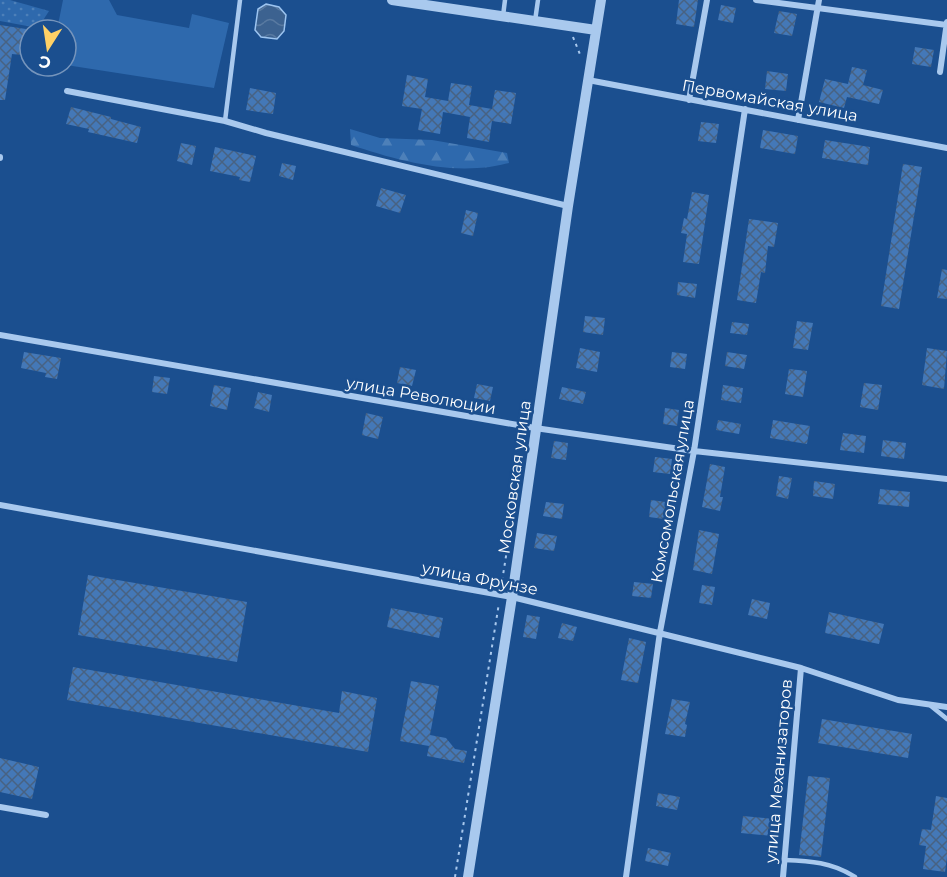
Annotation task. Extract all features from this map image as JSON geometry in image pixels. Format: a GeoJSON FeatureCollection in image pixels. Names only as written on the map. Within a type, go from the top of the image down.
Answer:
{"type":"FeatureCollection","features":[{"type":"Feature","properties":{"kind":"street"},"geometry":{"type":"LineString","coordinates":[[392,0],[440,3],[503,16],[596,30]]}},
{"type":"Feature","properties":{"kind":"street","name":"Московская улица"},"geometry":{"type":"LineString","coordinates":[[468,877],[601,0]]}},
{"type":"Feature","properties":{"kind":"street"},"geometry":{"type":"LineString","coordinates":[[689,100],[707,0]]}},
{"type":"Feature","properties":{"kind":"street"},"geometry":{"type":"LineString","coordinates":[[756,0],[947,23],[939,72]]}},
{"type":"Feature","properties":{"kind":"street"},"geometry":{"type":"LineString","coordinates":[[798,120],[819,0]]}},
{"type":"Feature","properties":{"kind":"street","name":"Первомайская улица"},"geometry":{"type":"LineString","coordinates":[[588,80],[947,148]]}},
{"type":"Feature","properties":{"kind":"street"},"geometry":{"type":"LineString","coordinates":[[66,91],[225,121],[568,206]]}},
{"type":"Feature","properties":{"kind":"street","name":"Комсомольская улица"},"geometry":{"type":"LineString","coordinates":[[626,877],[660,632],[694,451],[745,110]]}},
{"type":"Feature","properties":{"kind":"street","name":"улица Революции"},"geometry":{"type":"LineString","coordinates":[[0,335],[535,428],[694,451],[947,479]]}},
{"type":"Feature","properties":{"kind":"street","name":"улица Фрунзе"},"geometry":{"type":"LineString","coordinates":[[0,505],[512,597],[801,668],[898,700],[947,707]]}},
{"type":"Feature","properties":{"kind":"street","name":"улица Механизаторов"},"geometry":{"type":"LineString","coordinates":[[783,877],[801,668]]}},
{"type":"Feature","properties":{"kind":"street"},"geometry":{"type":"LineString","coordinates":[[0,807],[46,815]]}},
{"type":"Feature","properties":{"kind":"lane"},"geometry":{"type":"LineString","coordinates":[[225,121],[240,0]]}},
{"type":"Feature","properties":{"kind":"lane"},"geometry":{"type":"LineString","coordinates":[[503,16],[505,0]]}},
{"type":"Feature","properties":{"kind":"lane"},"geometry":{"type":"LineString","coordinates":[[535,21],[538,0]]}},
{"type":"Feature","properties":{"kind":"lane"},"geometry":{"type":"LineString","coordinates":[[929,705],[947,719]]}},
{"type":"Feature","properties":{"kind":"lane"},"geometry":{"type":"LineString","coordinates":[[784,860],[815,861],[840,867],[855,877]]}},
{"type":"Feature","properties":{"kind":"green space"},"geometry":{"type":"Polygon","coordinates":[[[0,0],[10,0],[49,11],[44,18],[18,18],[18,24],[0,21],[0,0]]]}},
{"type":"Feature","properties":{"kind":"green space"},"geometry":{"type":"Polygon","coordinates":[[[63,0],[109,0],[117,15],[189,28],[192,14],[229,23],[214,88],[78,67],[78,18],[59,18],[63,0]]]}},
{"type":"Feature","properties":{"kind":"green space"},"geometry":{"type":"Polygon","coordinates":[[[350,129],[380,138],[432,140],[507,153],[509,163],[485,168],[446,168],[413,162],[351,145],[350,129]]]}},
{"type":"Feature","properties":{"kind":"water"},"geometry":{"type":"Polygon","coordinates":[[[266,4],[279,7],[286,15],[284,31],[277,39],[261,37],[255,30],[258,9],[266,4]]]}},
{"type":"Feature","properties":{"kind":"building"},"geometry":{"type":"Polygon","coordinates":[[[679,0],[698,0],[694,27],[676,24],[679,0]]]}},
{"type":"Feature","properties":{"kind":"building"},"geometry":{"type":"Polygon","coordinates":[[[721,5],[736,8],[733,23],[718,20],[721,5]]]}},
{"type":"Feature","properties":{"kind":"building"},"geometry":{"type":"Polygon","coordinates":[[[779,11],[797,14],[792,36],[774,33],[779,11]]]}},
{"type":"Feature","properties":{"kind":"building"},"geometry":{"type":"Polygon","coordinates":[[[0,25],[18,28],[18,55],[12,54],[5,100],[0,100],[0,25]]]}},
{"type":"Feature","properties":{"kind":"building"},"geometry":{"type":"Polygon","coordinates":[[[915,47],[934,50],[931,67],[912,64],[915,47]]]}},
{"type":"Feature","properties":{"kind":"building"},"geometry":{"type":"Polygon","coordinates":[[[852,67],[867,70],[863,85],[883,90],[879,104],[847,97],[844,108],[819,102],[825,79],[848,84],[852,67]]]}},
{"type":"Feature","properties":{"kind":"building"},"geometry":{"type":"Polygon","coordinates":[[[767,71],[788,74],[786,91],[765,89],[767,71]]]}},
{"type":"Feature","properties":{"kind":"building"},"geometry":{"type":"Polygon","coordinates":[[[407,75],[428,79],[425,97],[448,101],[451,83],[472,86],[469,105],[492,109],[495,90],[516,93],[511,124],[492,121],[489,142],[467,138],[470,117],[443,112],[440,134],[418,130],[422,109],[402,106],[407,75]]]}},
{"type":"Feature","properties":{"kind":"building"},"geometry":{"type":"Polygon","coordinates":[[[250,88],[276,93],[273,114],[246,110],[250,88]]]}},
{"type":"Feature","properties":{"kind":"building"},"geometry":{"type":"Polygon","coordinates":[[[71,107],[141,127],[137,143],[88,132],[89,129],[66,124],[71,107]]]}},
{"type":"Feature","properties":{"kind":"building"},"geometry":{"type":"Polygon","coordinates":[[[701,122],[719,124],[716,143],[698,141],[701,122]]]}},
{"type":"Feature","properties":{"kind":"building"},"geometry":{"type":"Polygon","coordinates":[[[763,130],[798,136],[795,154],[760,148],[763,130]]]}},
{"type":"Feature","properties":{"kind":"building"},"geometry":{"type":"Polygon","coordinates":[[[825,140],[870,147],[868,165],[822,158],[825,140]]]}},
{"type":"Feature","properties":{"kind":"building"},"geometry":{"type":"Polygon","coordinates":[[[181,143],[196,146],[192,165],[177,161],[181,143]]]}},
{"type":"Feature","properties":{"kind":"building"},"geometry":{"type":"Polygon","coordinates":[[[215,147],[256,156],[250,182],[239,180],[240,177],[210,171],[215,147]]]}},
{"type":"Feature","properties":{"kind":"building"},"geometry":{"type":"Polygon","coordinates":[[[282,163],[296,166],[293,180],[279,176],[282,163]]]}},
{"type":"Feature","properties":{"kind":"building"},"geometry":{"type":"Polygon","coordinates":[[[903,164],[922,167],[899,309],[881,306],[903,164]]]}},
{"type":"Feature","properties":{"kind":"building"},"geometry":{"type":"Polygon","coordinates":[[[381,188],[406,195],[400,213],[376,206],[381,188]]]}},
{"type":"Feature","properties":{"kind":"building"},"geometry":{"type":"Polygon","coordinates":[[[692,192],[709,195],[699,264],[683,262],[687,234],[681,233],[684,218],[687,219],[692,192]]]}},
{"type":"Feature","properties":{"kind":"building"},"geometry":{"type":"Polygon","coordinates":[[[466,210],[478,213],[473,236],[461,233],[466,210]]]}},
{"type":"Feature","properties":{"kind":"building"},"geometry":{"type":"Polygon","coordinates":[[[749,219],[778,223],[774,247],[768,246],[765,273],[761,272],[756,303],[737,300],[749,219]]]}},
{"type":"Feature","properties":{"kind":"building"},"geometry":{"type":"Polygon","coordinates":[[[942,269],[947,270],[947,299],[937,298],[942,269]]]}},
{"type":"Feature","properties":{"kind":"building"},"geometry":{"type":"Polygon","coordinates":[[[678,282],[697,284],[695,298],[677,295],[678,282]]]}},
{"type":"Feature","properties":{"kind":"building"},"geometry":{"type":"Polygon","coordinates":[[[585,316],[605,318],[603,335],[583,332],[585,316]]]}},
{"type":"Feature","properties":{"kind":"building"},"geometry":{"type":"Polygon","coordinates":[[[797,321],[813,323],[808,350],[793,348],[797,321]]]}},
{"type":"Feature","properties":{"kind":"building"},"geometry":{"type":"Polygon","coordinates":[[[732,322],[749,324],[747,335],[730,333],[732,322]]]}},
{"type":"Feature","properties":{"kind":"building"},"geometry":{"type":"Polygon","coordinates":[[[580,348],[600,352],[597,372],[576,368],[580,348]]]}},
{"type":"Feature","properties":{"kind":"building"},"geometry":{"type":"Polygon","coordinates":[[[927,348],[947,351],[944,389],[922,385],[927,348]]]}},
{"type":"Feature","properties":{"kind":"building"},"geometry":{"type":"Polygon","coordinates":[[[24,352],[61,358],[57,379],[45,377],[46,373],[21,368],[24,352]]]}},
{"type":"Feature","properties":{"kind":"building"},"geometry":{"type":"Polygon","coordinates":[[[672,352],[687,354],[685,369],[670,367],[672,352]]]}},
{"type":"Feature","properties":{"kind":"building"},"geometry":{"type":"Polygon","coordinates":[[[727,352],[747,355],[744,369],[725,366],[727,352]]]}},
{"type":"Feature","properties":{"kind":"building"},"geometry":{"type":"Polygon","coordinates":[[[400,367],[416,370],[412,386],[397,383],[400,367]]]}},
{"type":"Feature","properties":{"kind":"building"},"geometry":{"type":"Polygon","coordinates":[[[789,369],[807,371],[803,397],[785,394],[789,369]]]}},
{"type":"Feature","properties":{"kind":"building"},"geometry":{"type":"Polygon","coordinates":[[[154,376],[170,378],[167,394],[152,392],[154,376]]]}},
{"type":"Feature","properties":{"kind":"building"},"geometry":{"type":"Polygon","coordinates":[[[864,383],[882,385],[878,410],[860,407],[864,383]]]}},
{"type":"Feature","properties":{"kind":"building"},"geometry":{"type":"Polygon","coordinates":[[[477,384],[493,387],[490,401],[474,398],[477,384]]]}},
{"type":"Feature","properties":{"kind":"building"},"geometry":{"type":"Polygon","coordinates":[[[214,385],[231,388],[227,410],[210,406],[214,385]]]}},
{"type":"Feature","properties":{"kind":"building"},"geometry":{"type":"Polygon","coordinates":[[[723,385],[743,388],[741,403],[721,400],[723,385]]]}},
{"type":"Feature","properties":{"kind":"building"},"geometry":{"type":"Polygon","coordinates":[[[562,387],[586,392],[583,404],[559,399],[562,387]]]}},
{"type":"Feature","properties":{"kind":"building"},"geometry":{"type":"Polygon","coordinates":[[[258,392],[272,395],[269,412],[254,408],[258,392]]]}},
{"type":"Feature","properties":{"kind":"building"},"geometry":{"type":"Polygon","coordinates":[[[665,408],[679,410],[677,426],[663,424],[665,408]]]}},
{"type":"Feature","properties":{"kind":"building"},"geometry":{"type":"Polygon","coordinates":[[[366,413],[383,417],[378,439],[362,435],[366,413]]]}},
{"type":"Feature","properties":{"kind":"building"},"geometry":{"type":"Polygon","coordinates":[[[718,420],[741,424],[739,434],[716,430],[718,420]]]}},
{"type":"Feature","properties":{"kind":"building"},"geometry":{"type":"Polygon","coordinates":[[[773,420],[810,426],[807,444],[770,438],[773,420]]]}},
{"type":"Feature","properties":{"kind":"building"},"geometry":{"type":"Polygon","coordinates":[[[843,433],[866,436],[864,453],[840,450],[843,433]]]}},
{"type":"Feature","properties":{"kind":"building"},"geometry":{"type":"Polygon","coordinates":[[[883,440],[906,443],[904,459],[881,456],[883,440]]]}},
{"type":"Feature","properties":{"kind":"building"},"geometry":{"type":"Polygon","coordinates":[[[554,441],[568,443],[566,460],[551,458],[554,441]]]}},
{"type":"Feature","properties":{"kind":"building"},"geometry":{"type":"Polygon","coordinates":[[[655,457],[672,459],[670,474],[653,472],[655,457]]]}},
{"type":"Feature","properties":{"kind":"building"},"geometry":{"type":"Polygon","coordinates":[[[710,464],[725,467],[720,511],[702,507],[710,464]]]}},
{"type":"Feature","properties":{"kind":"building"},"geometry":{"type":"Polygon","coordinates":[[[779,476],[792,478],[788,499],[776,496],[779,476]]]}},
{"type":"Feature","properties":{"kind":"building"},"geometry":{"type":"Polygon","coordinates":[[[814,481],[835,484],[833,499],[813,496],[814,481]]]}},
{"type":"Feature","properties":{"kind":"building"},"geometry":{"type":"Polygon","coordinates":[[[880,489],[910,492],[909,507],[878,504],[880,489]]]}},
{"type":"Feature","properties":{"kind":"building"},"geometry":{"type":"Polygon","coordinates":[[[651,500],[666,502],[664,519],[649,517],[651,500]]]}},
{"type":"Feature","properties":{"kind":"building"},"geometry":{"type":"Polygon","coordinates":[[[546,502],[564,504],[562,519],[543,516],[546,502]]]}},
{"type":"Feature","properties":{"kind":"building"},"geometry":{"type":"Polygon","coordinates":[[[699,530],[719,534],[712,574],[693,570],[699,530]]]}},
{"type":"Feature","properties":{"kind":"building"},"geometry":{"type":"Polygon","coordinates":[[[537,533],[557,536],[554,551],[534,548],[537,533]]]}},
{"type":"Feature","properties":{"kind":"building"},"geometry":{"type":"Polygon","coordinates":[[[88,575],[247,602],[237,662],[78,635],[88,575]]]}},
{"type":"Feature","properties":{"kind":"building"},"geometry":{"type":"Polygon","coordinates":[[[634,582],[653,584],[651,598],[632,596],[634,582]]]}},
{"type":"Feature","properties":{"kind":"building"},"geometry":{"type":"Polygon","coordinates":[[[702,585],[715,587],[712,605],[699,603],[702,585]]]}},
{"type":"Feature","properties":{"kind":"building"},"geometry":{"type":"Polygon","coordinates":[[[752,599],[770,603],[767,619],[748,615],[752,599]]]}},
{"type":"Feature","properties":{"kind":"building"},"geometry":{"type":"Polygon","coordinates":[[[391,608],[443,618],[439,638],[387,627],[391,608]]]}},
{"type":"Feature","properties":{"kind":"building"},"geometry":{"type":"Polygon","coordinates":[[[829,612],[884,624],[879,644],[825,633],[829,612]]]}},
{"type":"Feature","properties":{"kind":"building"},"geometry":{"type":"Polygon","coordinates":[[[527,615],[540,617],[536,639],[523,637],[527,615]]]}},
{"type":"Feature","properties":{"kind":"building"},"geometry":{"type":"Polygon","coordinates":[[[562,623],[577,627],[573,641],[558,638],[562,623]]]}},
{"type":"Feature","properties":{"kind":"building"},"geometry":{"type":"Polygon","coordinates":[[[629,638],[646,642],[638,683],[621,680],[629,638]]]}},
{"type":"Feature","properties":{"kind":"building"},"geometry":{"type":"Polygon","coordinates":[[[73,667],[339,713],[342,691],[377,698],[368,752],[67,700],[73,667]]]}},
{"type":"Feature","properties":{"kind":"building"},"geometry":{"type":"Polygon","coordinates":[[[411,681],[439,686],[430,735],[446,738],[455,749],[467,751],[464,763],[427,756],[429,746],[400,741],[411,681]]]}},
{"type":"Feature","properties":{"kind":"building"},"geometry":{"type":"Polygon","coordinates":[[[672,699],[690,702],[685,724],[687,725],[685,737],[665,734],[672,699]]]}},
{"type":"Feature","properties":{"kind":"building"},"geometry":{"type":"Polygon","coordinates":[[[822,719],[912,734],[908,758],[818,743],[822,719]]]}},
{"type":"Feature","properties":{"kind":"building"},"geometry":{"type":"Polygon","coordinates":[[[0,758],[39,767],[32,799],[0,792],[0,758]]]}},
{"type":"Feature","properties":{"kind":"building"},"geometry":{"type":"Polygon","coordinates":[[[808,776],[830,778],[821,857],[799,855],[808,776]]]}},
{"type":"Feature","properties":{"kind":"building"},"geometry":{"type":"Polygon","coordinates":[[[658,793],[680,797],[677,810],[656,806],[658,793]]]}},
{"type":"Feature","properties":{"kind":"building"},"geometry":{"type":"Polygon","coordinates":[[[936,796],[947,798],[945,872],[923,869],[926,846],[919,845],[922,829],[931,830],[936,796]]]}},
{"type":"Feature","properties":{"kind":"building"},"geometry":{"type":"Polygon","coordinates":[[[743,816],[774,819],[773,836],[741,833],[743,816]]]}},
{"type":"Feature","properties":{"kind":"building"},"geometry":{"type":"Polygon","coordinates":[[[648,848],[671,853],[668,866],[645,861],[648,848]]]}}]}
